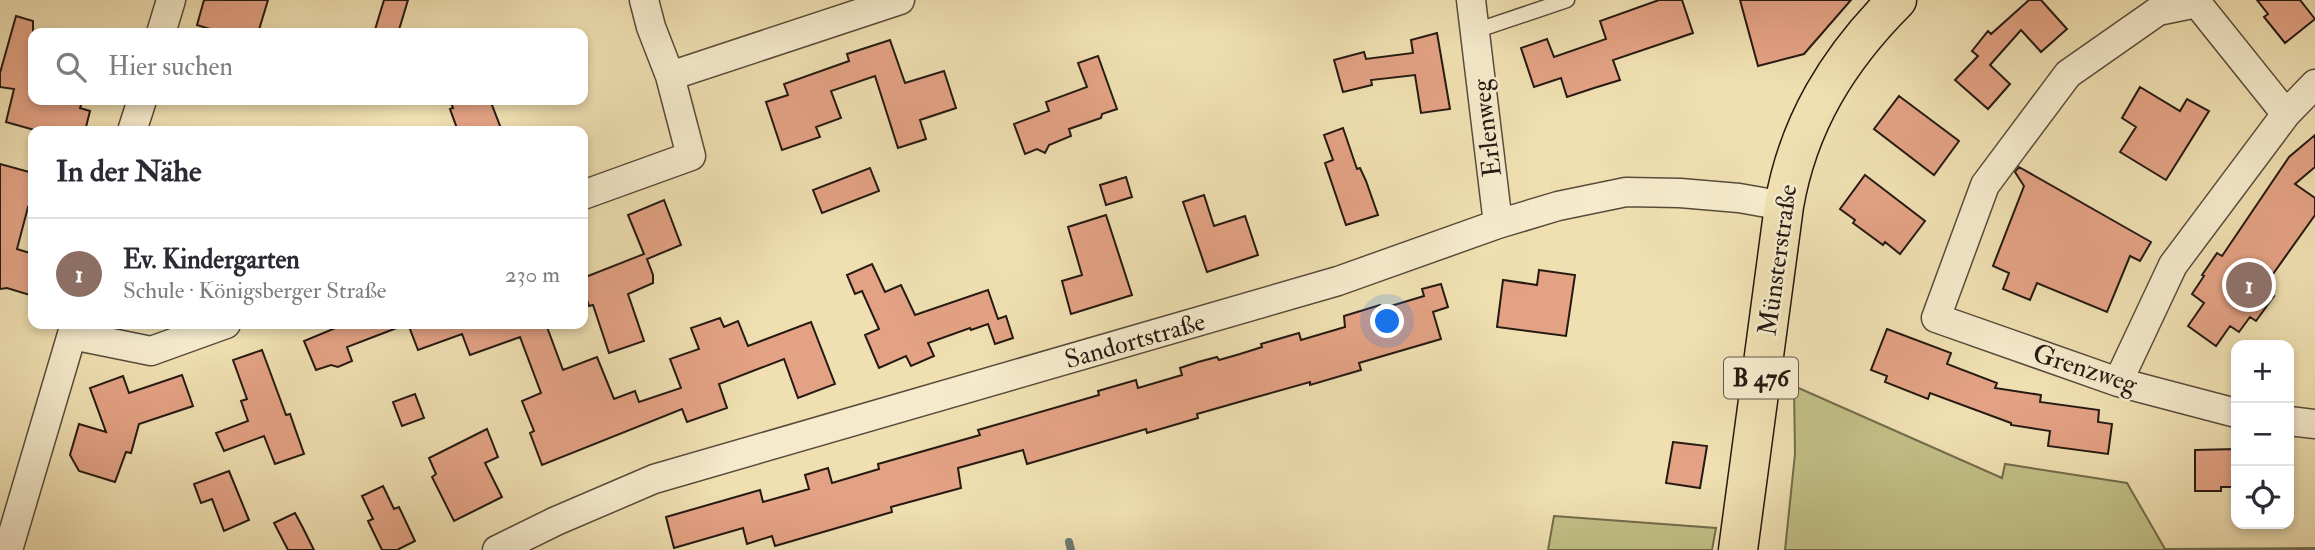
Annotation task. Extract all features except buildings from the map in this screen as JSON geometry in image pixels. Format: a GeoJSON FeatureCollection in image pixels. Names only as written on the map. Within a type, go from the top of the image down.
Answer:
{"type":"FeatureCollection","features":[{"type":"Feature","properties":{"kind":"main road","name":"Münsterstraße"},"geometry":{"type":"LineString","coordinates":[[1738,550],[1784,206],[1793,166],[1808,122],[1843,65],[1897,0]]}},
{"type":"Feature","properties":{"kind":"street"},"geometry":{"type":"LineString","coordinates":[[163,28],[171,0]]}},
{"type":"Feature","properties":{"kind":"street"},"geometry":{"type":"LineString","coordinates":[[588,193],[691,156],[670,76],[651,27],[644,0]]}},
{"type":"Feature","properties":{"kind":"street"},"geometry":{"type":"LineString","coordinates":[[670,76],[900,0]]}},
{"type":"Feature","properties":{"kind":"street","name":"Erlenweg"},"geometry":{"type":"LineString","coordinates":[[1471,0],[1498,224]]}},
{"type":"Feature","properties":{"kind":"street","name":"Grenzweg"},"geometry":{"type":"LineString","coordinates":[[2231,412],[2118,382],[1936,318],[1985,185],[2068,74],[2158,11],[2197,3],[2286,114]]}},
{"type":"Feature","properties":{"kind":"street"},"geometry":{"type":"LineString","coordinates":[[2118,382],[2173,265],[2286,114],[2315,84]]}},
{"type":"Feature","properties":{"kind":"street"},"geometry":{"type":"LineString","coordinates":[[134,126],[140,105]]}},
{"type":"Feature","properties":{"kind":"street","name":"Sandortstraße"},"geometry":{"type":"LineString","coordinates":[[497,550],[556,521],[654,479],[1338,281],[1498,224],[1558,206],[1626,192],[1739,198],[1784,206]]}},
{"type":"Feature","properties":{"kind":"street"},"geometry":{"type":"LineString","coordinates":[[8,550],[74,329],[151,351],[212,329]]}},
{"type":"Feature","properties":{"kind":"street"},"geometry":{"type":"LineString","coordinates":[[2294,422],[2315,424]]}},
{"type":"Feature","properties":{"kind":"lane"},"geometry":{"type":"LineString","coordinates":[[1475,31],[1567,0]]}},
{"type":"Feature","properties":{"kind":"shaded area"},"geometry":{"type":"Polygon","coordinates":[[[1794,386],[2002,478],[2005,464],[2127,483],[2165,549],[2315,550],[1785,550],[1795,454],[1794,386]]]}},
{"type":"Feature","properties":{"kind":"shaded area"},"geometry":{"type":"Polygon","coordinates":[[[1554,516],[1716,528],[1712,550],[1548,550],[1554,516]]]}},
{"type":"Feature","properties":{"kind":"waterway"},"geometry":{"type":"LineString","coordinates":[[1069,542],[1071,550]]}},
{"type":"Feature","properties":{"kind":"place","name":"Ev. Kindergarten"},"geometry":{"type":"Point","coordinates":[2249,285]}}]}
